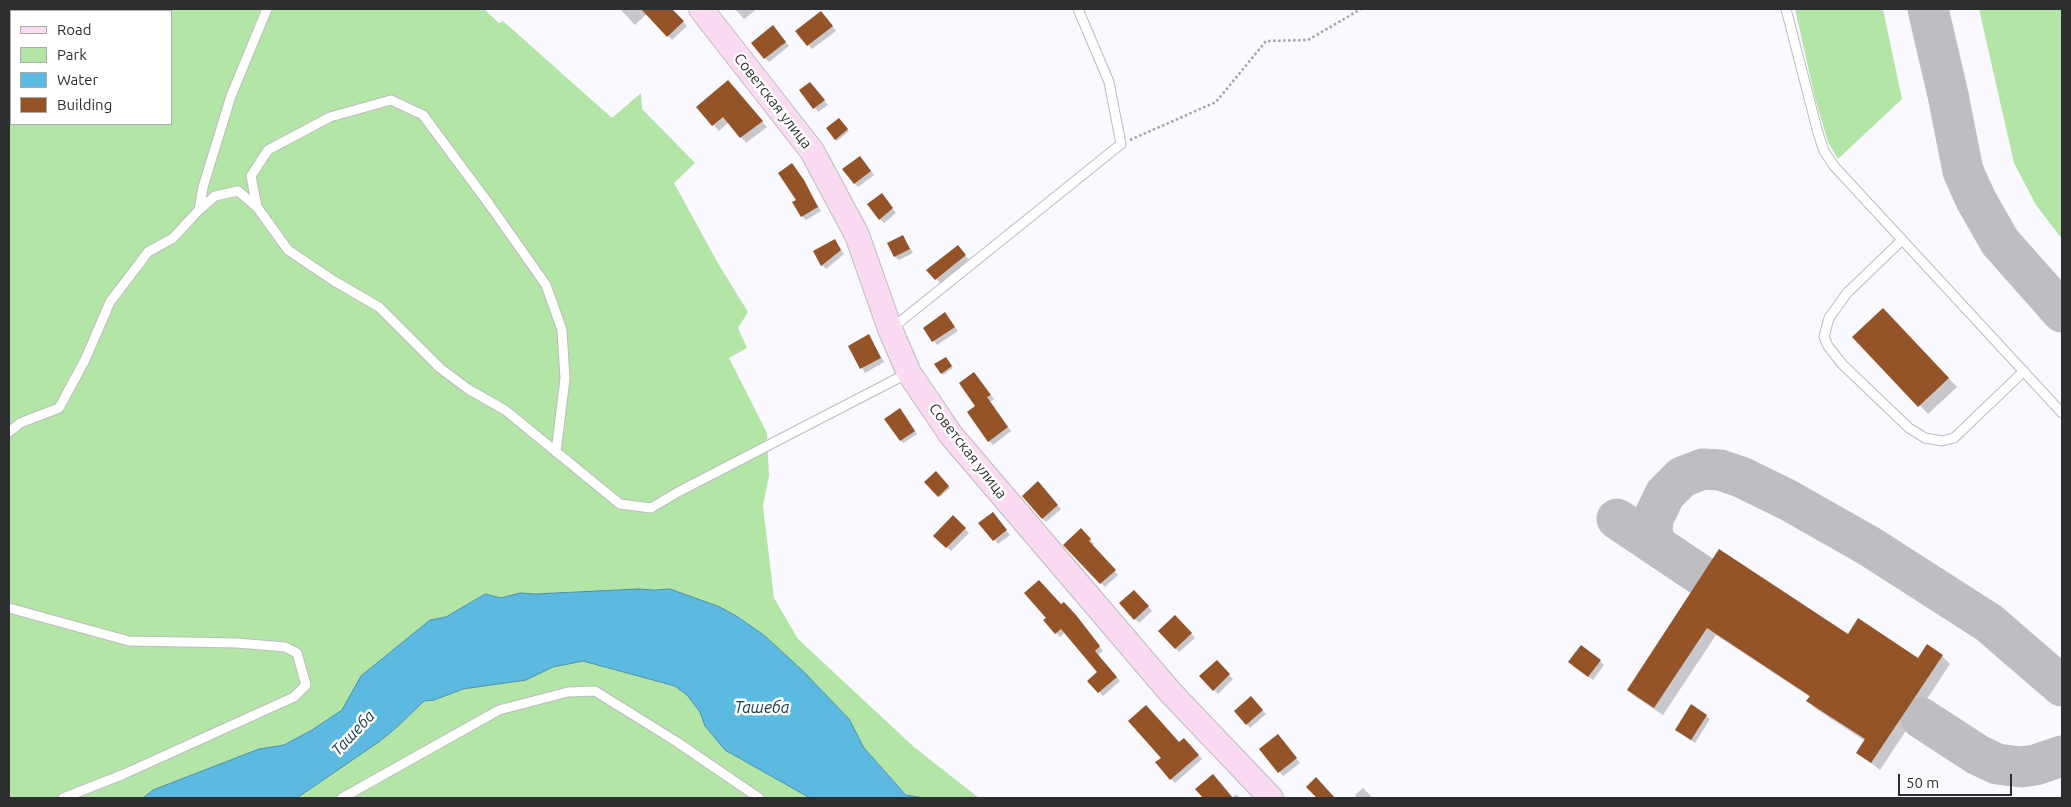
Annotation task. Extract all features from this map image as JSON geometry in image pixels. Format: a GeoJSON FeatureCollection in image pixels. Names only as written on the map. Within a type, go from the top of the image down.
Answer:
{"type":"FeatureCollection","features":[{"type":"Feature","properties":{"kind":"street","name":"Советская улица"},"geometry":{"type":"LineString","coordinates":[[702,9],[812,151],[857,235],[890,329],[908,373],[951,435],[1171,693],[1271,798]]}},
{"type":"Feature","properties":{"kind":"lane"},"geometry":{"type":"LineString","coordinates":[[199,210],[203,187],[231,96],[267,9]]}},
{"type":"Feature","properties":{"kind":"lane"},"geometry":{"type":"LineString","coordinates":[[890,329],[1121,144],[1109,82],[1078,9]]}},
{"type":"Feature","properties":{"kind":"lane"},"geometry":{"type":"LineString","coordinates":[[1786,9],[1824,151],[1834,166],[2062,412]]}},
{"type":"Feature","properties":{"kind":"lane"},"geometry":{"type":"LineString","coordinates":[[257,207],[251,176],[268,150],[330,116],[391,100],[423,115],[546,285],[562,330],[565,378],[556,452]]}},
{"type":"Feature","properties":{"kind":"lane"},"geometry":{"type":"LineString","coordinates":[[9,432],[20,423],[58,408],[85,360],[110,302],[148,252],[173,238],[215,196],[238,191],[257,207],[288,250],[334,281],[379,307],[440,368],[468,389],[505,410],[620,504],[651,508],[678,492],[908,373]]}},
{"type":"Feature","properties":{"kind":"lane"},"geometry":{"type":"LineString","coordinates":[[1902,240],[1847,293],[1829,318],[1824,337],[1828,346],[1842,364],[1909,428],[1925,438],[1942,441],[1954,438],[2024,371]]}},
{"type":"Feature","properties":{"kind":"lane"},"geometry":{"type":"LineString","coordinates":[[9,608],[129,641],[237,643],[285,647],[297,653],[306,685],[294,697],[124,774],[62,798]]}},
{"type":"Feature","properties":{"kind":"lane"},"geometry":{"type":"LineString","coordinates":[[342,798],[500,710],[568,692],[595,692],[677,742],[759,798]]}},
{"type":"Feature","properties":{"kind":"path"},"geometry":{"type":"LineString","coordinates":[[1121,144],[1216,102],[1266,41],[1308,40],[1361,9]]}},
{"type":"Feature","properties":{"kind":"green space"},"geometry":{"type":"Polygon","coordinates":[[[9,9],[484,9],[499,23],[503,21],[612,118],[641,93],[642,109],[695,163],[674,183],[719,265],[748,312],[738,328],[747,348],[729,358],[767,433],[769,476],[763,506],[774,598],[798,639],[914,747],[979,798],[924,798],[907,795],[864,748],[849,719],[804,672],[765,636],[739,617],[720,607],[670,589],[520,593],[501,598],[484,594],[446,617],[430,620],[405,641],[350,697],[342,710],[312,730],[284,745],[259,749],[153,790],[143,798],[9,798],[9,9]]]}},
{"type":"Feature","properties":{"kind":"green space"},"geometry":{"type":"Polygon","coordinates":[[[1795,9],[1883,9],[1902,99],[1838,159],[1828,142],[1815,98],[1795,9]]]}},
{"type":"Feature","properties":{"kind":"green space"},"geometry":{"type":"Polygon","coordinates":[[[1979,9],[2062,9],[2062,239],[2036,205],[2014,163],[1979,9]]]}},
{"type":"Feature","properties":{"kind":"green space"},"geometry":{"type":"Polygon","coordinates":[[[583,661],[675,686],[687,695],[700,712],[706,726],[725,750],[810,798],[297,798],[380,741],[424,701],[434,700],[463,689],[526,680],[553,667],[583,661]]]}},
{"type":"Feature","properties":{"kind":"water","name":"Ташеба"},"geometry":{"type":"Polygon","coordinates":[[[670,589],[720,607],[765,636],[804,672],[849,719],[864,748],[906,795],[924,798],[810,798],[725,750],[705,726],[700,712],[687,695],[675,686],[583,661],[553,667],[526,680],[463,689],[434,700],[424,701],[380,741],[297,798],[143,798],[153,790],[259,749],[284,745],[312,730],[342,710],[361,676],[430,620],[446,617],[485,594],[501,598],[520,593],[536,594],[670,589]]]}},
{"type":"Feature","properties":{"kind":"building"},"geometry":{"type":"Polygon","coordinates":[[[641,9],[672,9],[684,21],[667,37],[641,9]]]}},
{"type":"Feature","properties":{"kind":"building"},"geometry":{"type":"Polygon","coordinates":[[[821,11],[833,26],[807,46],[795,31],[821,11]]]}},
{"type":"Feature","properties":{"kind":"building"},"geometry":{"type":"Polygon","coordinates":[[[773,25],[786,42],[764,59],[751,43],[773,25]]]}},
{"type":"Feature","properties":{"kind":"building"},"geometry":{"type":"Polygon","coordinates":[[[728,80],[763,121],[740,138],[723,117],[712,126],[696,107],[728,80]]]}},
{"type":"Feature","properties":{"kind":"building"},"geometry":{"type":"Polygon","coordinates":[[[810,82],[825,100],[813,109],[799,90],[810,82]]]}},
{"type":"Feature","properties":{"kind":"building"},"geometry":{"type":"Polygon","coordinates":[[[839,118],[848,129],[835,140],[826,128],[839,118]]]}},
{"type":"Feature","properties":{"kind":"building"},"geometry":{"type":"Polygon","coordinates":[[[860,156],[871,171],[854,184],[842,169],[860,156]]]}},
{"type":"Feature","properties":{"kind":"building"},"geometry":{"type":"Polygon","coordinates":[[[792,163],[804,180],[818,207],[801,217],[792,202],[796,200],[778,173],[792,163]]]}},
{"type":"Feature","properties":{"kind":"building"},"geometry":{"type":"Polygon","coordinates":[[[882,193],[893,208],[879,220],[867,204],[882,193]]]}},
{"type":"Feature","properties":{"kind":"building"},"geometry":{"type":"Polygon","coordinates":[[[903,235],[910,249],[894,257],[887,243],[903,235]]]}},
{"type":"Feature","properties":{"kind":"building"},"geometry":{"type":"Polygon","coordinates":[[[835,239],[841,250],[821,266],[813,251],[835,239]]]}},
{"type":"Feature","properties":{"kind":"building"},"geometry":{"type":"Polygon","coordinates":[[[958,245],[966,255],[935,280],[926,270],[958,245]]]}},
{"type":"Feature","properties":{"kind":"building"},"geometry":{"type":"Polygon","coordinates":[[[1883,308],[1949,378],[1918,407],[1852,337],[1883,308]]]}},
{"type":"Feature","properties":{"kind":"building"},"geometry":{"type":"Polygon","coordinates":[[[945,312],[955,327],[932,342],[923,328],[945,312]]]}},
{"type":"Feature","properties":{"kind":"building"},"geometry":{"type":"Polygon","coordinates":[[[869,334],[881,358],[860,369],[848,346],[869,334]]]}},
{"type":"Feature","properties":{"kind":"building"},"geometry":{"type":"Polygon","coordinates":[[[946,357],[952,366],[941,374],[934,364],[946,357]]]}},
{"type":"Feature","properties":{"kind":"building"},"geometry":{"type":"Polygon","coordinates":[[[974,372],[991,395],[987,397],[1008,427],[988,442],[967,412],[975,406],[959,383],[974,372]]]}},
{"type":"Feature","properties":{"kind":"building"},"geometry":{"type":"Polygon","coordinates":[[[900,408],[915,431],[900,441],[884,419],[900,408]]]}},
{"type":"Feature","properties":{"kind":"building"},"geometry":{"type":"Polygon","coordinates":[[[936,471],[949,486],[938,497],[924,482],[936,471]]]}},
{"type":"Feature","properties":{"kind":"building"},"geometry":{"type":"Polygon","coordinates":[[[1038,481],[1058,505],[1042,519],[1022,496],[1038,481]]]}},
{"type":"Feature","properties":{"kind":"building"},"geometry":{"type":"Polygon","coordinates":[[[993,512],[1007,530],[993,541],[978,523],[993,512]]]}},
{"type":"Feature","properties":{"kind":"building"},"geometry":{"type":"Polygon","coordinates":[[[953,515],[966,528],[946,548],[933,536],[953,515]]]}},
{"type":"Feature","properties":{"kind":"building"},"geometry":{"type":"Polygon","coordinates":[[[1081,528],[1091,539],[1089,541],[1116,570],[1100,584],[1063,545],[1081,528]]]}},
{"type":"Feature","properties":{"kind":"building"},"geometry":{"type":"Polygon","coordinates":[[[1719,549],[1848,634],[1858,618],[1918,658],[1927,644],[1943,655],[1871,763],[1856,753],[1865,739],[1806,701],[1810,696],[1707,628],[1654,708],[1627,690],[1719,549]]]}},
{"type":"Feature","properties":{"kind":"building"},"geometry":{"type":"Polygon","coordinates":[[[1039,580],[1061,604],[1064,602],[1076,615],[1100,646],[1095,651],[1117,677],[1098,693],[1087,681],[1097,672],[1061,629],[1055,634],[1043,620],[1046,618],[1024,593],[1039,580]]]}},
{"type":"Feature","properties":{"kind":"building"},"geometry":{"type":"Polygon","coordinates":[[[1134,590],[1149,606],[1134,620],[1119,603],[1134,590]]]}},
{"type":"Feature","properties":{"kind":"building"},"geometry":{"type":"Polygon","coordinates":[[[1175,615],[1192,633],[1175,649],[1158,631],[1175,615]]]}},
{"type":"Feature","properties":{"kind":"building"},"geometry":{"type":"Polygon","coordinates":[[[1581,645],[1601,660],[1588,677],[1568,662],[1581,645]]]}},
{"type":"Feature","properties":{"kind":"building"},"geometry":{"type":"Polygon","coordinates":[[[1217,660],[1230,674],[1213,691],[1199,676],[1217,660]]]}},
{"type":"Feature","properties":{"kind":"building"},"geometry":{"type":"Polygon","coordinates":[[[1251,696],[1263,710],[1246,725],[1234,711],[1251,696]]]}},
{"type":"Feature","properties":{"kind":"building"},"geometry":{"type":"Polygon","coordinates":[[[1691,704],[1707,715],[1691,740],[1675,730],[1691,704]]]}},
{"type":"Feature","properties":{"kind":"building"},"geometry":{"type":"Polygon","coordinates":[[[1146,705],[1179,742],[1184,738],[1199,755],[1170,780],[1155,762],[1161,758],[1128,721],[1146,705]]]}},
{"type":"Feature","properties":{"kind":"building"},"geometry":{"type":"Polygon","coordinates":[[[1278,734],[1297,758],[1278,773],[1259,749],[1278,734]]]}},
{"type":"Feature","properties":{"kind":"building"},"geometry":{"type":"Polygon","coordinates":[[[1213,774],[1233,798],[1203,798],[1195,789],[1213,774]]]}},
{"type":"Feature","properties":{"kind":"building"},"geometry":{"type":"Polygon","coordinates":[[[1316,777],[1335,798],[1317,798],[1306,787],[1316,777]]]}},
{"type":"Feature","properties":{"kind":"taxiway"},"geometry":{"type":"LineString","coordinates":[[1928,9],[1963,171],[1976,200],[2000,242],[2062,312]]}},
{"type":"Feature","properties":{"kind":"taxiway"},"geometry":{"type":"LineString","coordinates":[[1656,545],[1652,532],[1653,519],[1665,494],[1682,477],[1703,469],[1720,470],[1741,477],[1788,500],[1869,546],[1989,623],[2062,686]]}},
{"type":"Feature","properties":{"kind":"taxiway"},"geometry":{"type":"LineString","coordinates":[[1617,519],[1702,576]]}},
{"type":"Feature","properties":{"kind":"taxiway"},"geometry":{"type":"LineString","coordinates":[[1921,718],[1978,755],[1997,764],[2021,767],[2035,765],[2062,756]]}}]}
